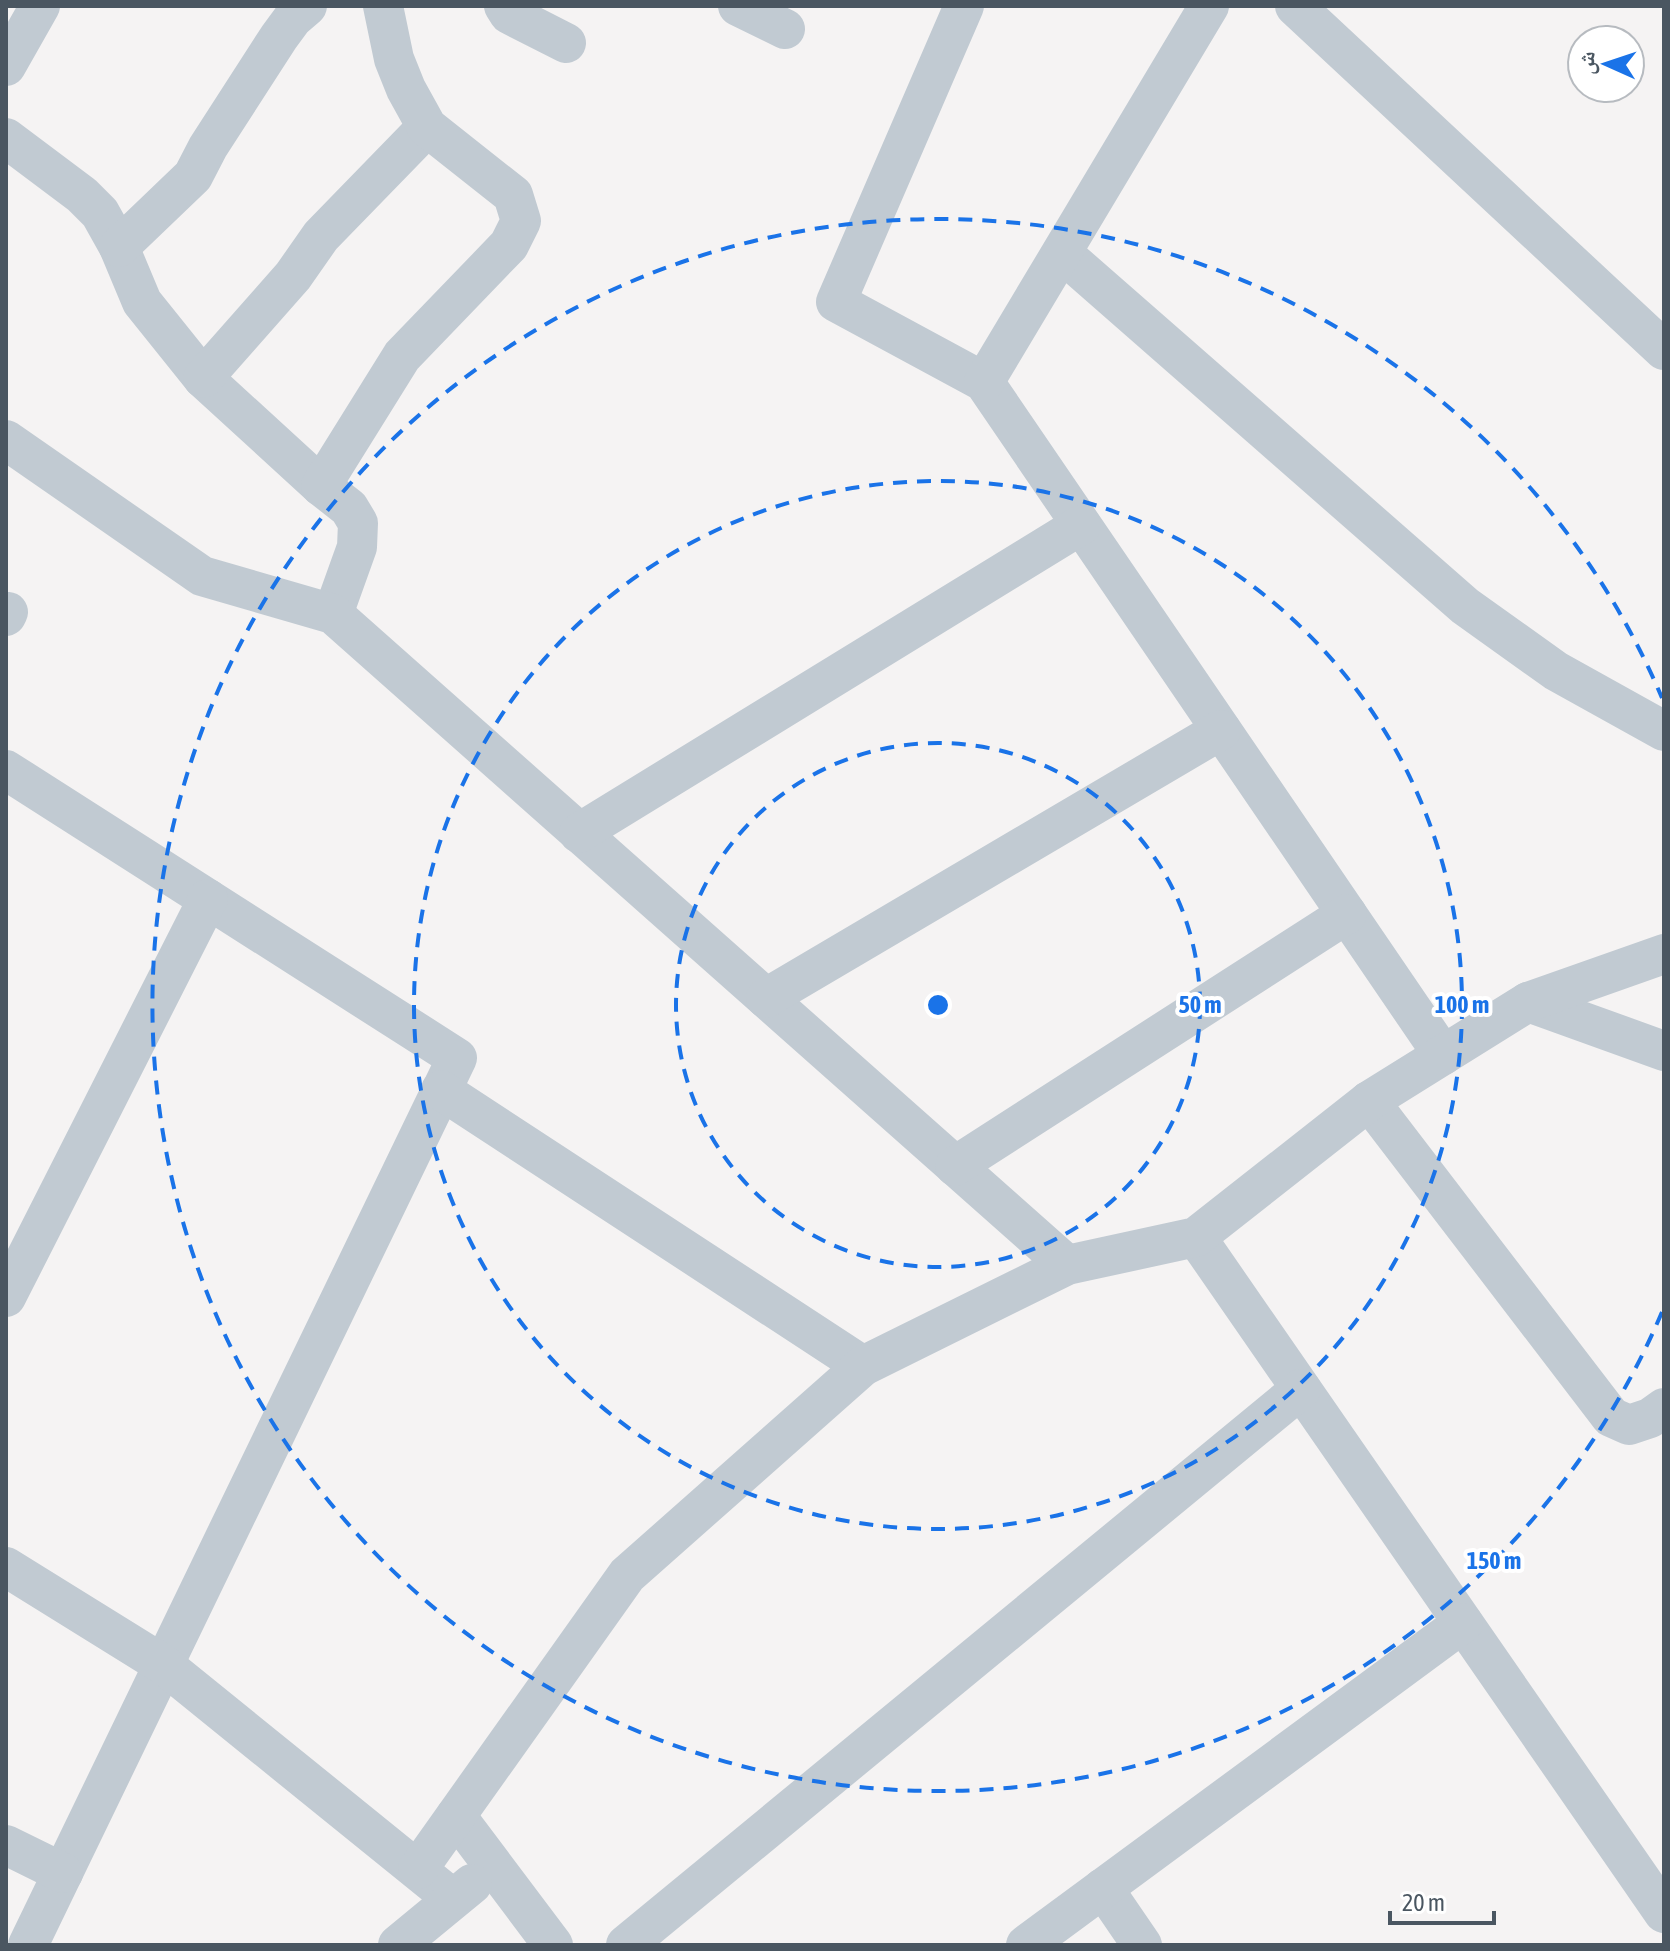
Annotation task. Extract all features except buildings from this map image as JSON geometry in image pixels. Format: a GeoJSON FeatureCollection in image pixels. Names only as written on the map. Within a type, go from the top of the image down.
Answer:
{"type":"FeatureCollection","features":[{"type":"Feature","properties":{"kind":"street"},"geometry":{"type":"LineString","coordinates":[[6,66],[40,6]]}},
{"type":"Feature","properties":{"kind":"street"},"geometry":{"type":"LineString","coordinates":[[119,247],[193,176],[208,147],[279,37],[307,6]]}},
{"type":"Feature","properties":{"kind":"street"},"geometry":{"type":"LineString","coordinates":[[321,486],[402,356],[509,245],[521,221],[513,195],[427,127],[394,59],[383,6]]}},
{"type":"Feature","properties":{"kind":"street"},"geometry":{"type":"LineString","coordinates":[[504,6],[509,14],[566,43]]}},
{"type":"Feature","properties":{"kind":"street"},"geometry":{"type":"LineString","coordinates":[[738,6],[785,29]]}},
{"type":"Feature","properties":{"kind":"street"},"geometry":{"type":"LineString","coordinates":[[964,6],[836,302],[984,382],[1443,1055]]}},
{"type":"Feature","properties":{"kind":"street"},"geometry":{"type":"LineString","coordinates":[[984,382],[1209,6]]}},
{"type":"Feature","properties":{"kind":"street"},"geometry":{"type":"LineString","coordinates":[[1295,6],[1664,350]]}},
{"type":"Feature","properties":{"kind":"street"},"geometry":{"type":"LineString","coordinates":[[203,378],[293,276],[321,236],[427,127]]}},
{"type":"Feature","properties":{"kind":"street"},"geometry":{"type":"LineString","coordinates":[[6,138],[82,195],[100,213],[119,247],[142,302],[203,378],[349,508],[358,523],[357,547],[333,614]]}},
{"type":"Feature","properties":{"kind":"street"},"geometry":{"type":"LineString","coordinates":[[1062,253],[1465,606],[1556,671],[1664,731]]}},
{"type":"Feature","properties":{"kind":"street"},"geometry":{"type":"LineString","coordinates":[[6,440],[202,576],[333,614],[1067,1265]]}},
{"type":"Feature","properties":{"kind":"street"},"geometry":{"type":"LineString","coordinates":[[579,833],[1081,525]]}},
{"type":"Feature","properties":{"kind":"street"},"geometry":{"type":"LineString","coordinates":[[766,998],[1221,730]]}},
{"type":"Feature","properties":{"kind":"street"},"geometry":{"type":"LineString","coordinates":[[6,770],[457,1058],[28,1945]]}},
{"type":"Feature","properties":{"kind":"street"},"geometry":{"type":"LineString","coordinates":[[6,1297],[208,899]]}},
{"type":"Feature","properties":{"kind":"street"},"geometry":{"type":"LineString","coordinates":[[955,1166],[1347,914]]}},
{"type":"Feature","properties":{"kind":"street"},"geometry":{"type":"LineString","coordinates":[[418,1869],[627,1575],[863,1366],[1067,1265],[1196,1237],[1369,1101],[1528,1002],[1664,954]]}},
{"type":"Feature","properties":{"kind":"street"},"geometry":{"type":"LineString","coordinates":[[1528,1002],[1664,1051]]}},
{"type":"Feature","properties":{"kind":"street"},"geometry":{"type":"LineString","coordinates":[[441,1090],[863,1366]]}},
{"type":"Feature","properties":{"kind":"street"},"geometry":{"type":"LineString","coordinates":[[1369,1101],[1611,1417],[1629,1425],[1650,1418],[1664,1408]]}},
{"type":"Feature","properties":{"kind":"street"},"geometry":{"type":"LineString","coordinates":[[1196,1237],[1664,1913]]}},
{"type":"Feature","properties":{"kind":"street"},"geometry":{"type":"LineString","coordinates":[[626,1945],[1301,1389]]}},
{"type":"Feature","properties":{"kind":"street"},"geometry":{"type":"LineString","coordinates":[[6,1567],[164,1665],[453,1899]]}},
{"type":"Feature","properties":{"kind":"street"},"geometry":{"type":"LineString","coordinates":[[1026,1945],[1463,1623]]}},
{"type":"Feature","properties":{"kind":"street"},"geometry":{"type":"LineString","coordinates":[[456,1816],[553,1945]]}},
{"type":"Feature","properties":{"kind":"street"},"geometry":{"type":"LineString","coordinates":[[6,1845],[63,1873]]}},
{"type":"Feature","properties":{"kind":"street"},"geometry":{"type":"LineString","coordinates":[[398,1945],[494,1866]]}},
{"type":"Feature","properties":{"kind":"street"},"geometry":{"type":"LineString","coordinates":[[1103,1888],[1142,1945]]}}]}
